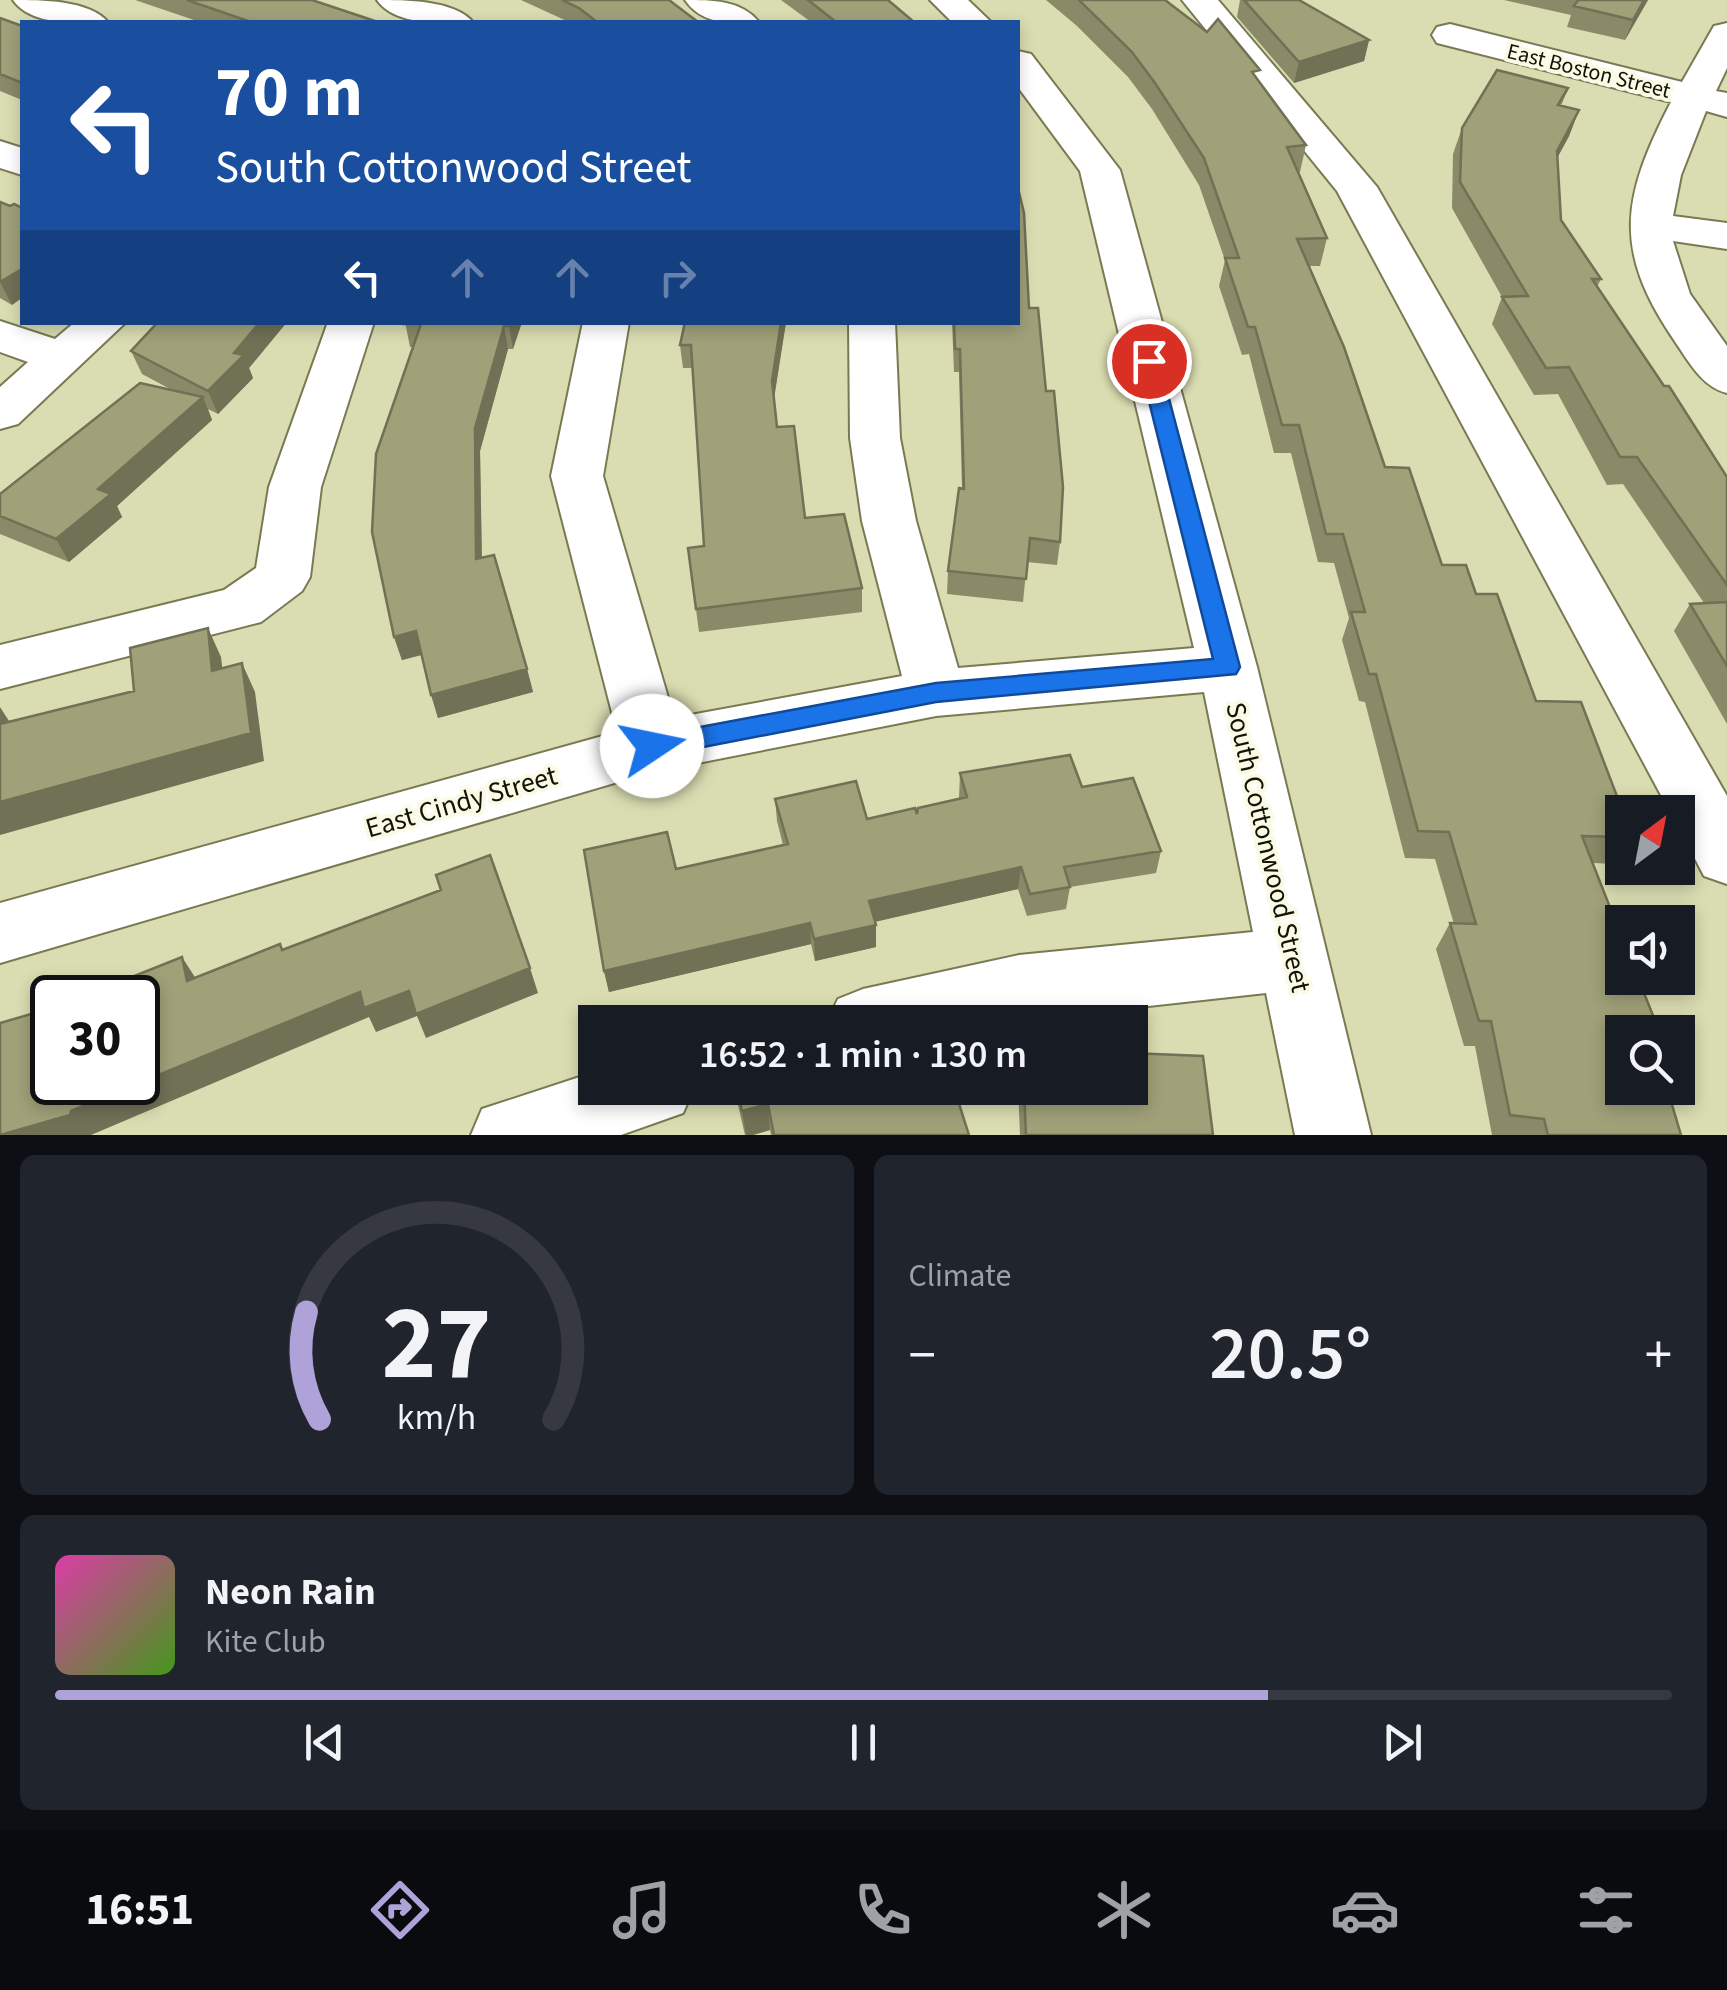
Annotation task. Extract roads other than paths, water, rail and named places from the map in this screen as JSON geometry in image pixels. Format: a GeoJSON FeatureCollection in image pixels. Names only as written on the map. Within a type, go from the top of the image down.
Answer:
{"type":"FeatureCollection","features":[{"type":"Feature","properties":{"kind":"street"},"geometry":{"type":"LineString","coordinates":[[30,0],[85,20]]}},
{"type":"Feature","properties":{"kind":"street"},"geometry":{"type":"LineString","coordinates":[[394,0],[449,20]]}},
{"type":"Feature","properties":{"kind":"street"},"geometry":{"type":"LineString","coordinates":[[702,0],[737,20]]}},
{"type":"Feature","properties":{"kind":"street"},"geometry":{"type":"LineString","coordinates":[[948,0],[971,20]]}},
{"type":"Feature","properties":{"kind":"street"},"geometry":{"type":"LineString","coordinates":[[1199,0],[1356,188],[1727,856]]}},
{"type":"Feature","properties":{"kind":"street"},"geometry":{"type":"LineString","coordinates":[[1727,34],[1710,101],[1655,191],[1649,225],[1654,261],[1677,313],[1727,378]]}},
{"type":"Feature","properties":{"kind":"street","name":"East Boston Street"},"geometry":{"type":"LineString","coordinates":[[1450,35],[1710,101]]}},
{"type":"Feature","properties":{"kind":"street","name":"South Cottonwood Street"},"geometry":{"type":"LineString","coordinates":[[1020,65],[1100,170],[1228,667],[1333,1135]]}},
{"type":"Feature","properties":{"kind":"street"},"geometry":{"type":"LineString","coordinates":[[1649,225],[1727,236]]}},
{"type":"Feature","properties":{"kind":"street"},"geometry":{"type":"LineString","coordinates":[[0,413],[101,325]]}},
{"type":"Feature","properties":{"kind":"street"},"geometry":{"type":"LineString","coordinates":[[0,667],[241,608],[282,577],[294,486],[350,325]]}},
{"type":"Feature","properties":{"kind":"street"},"geometry":{"type":"LineString","coordinates":[[605,325],[576,476],[652,746]]}},
{"type":"Feature","properties":{"kind":"street"},"geometry":{"type":"LineString","coordinates":[[872,325],[875,438],[888,520],[936,692]]}},
{"type":"Feature","properties":{"kind":"street"},"geometry":{"type":"LineString","coordinates":[[0,335],[63,359]]}},
{"type":"Feature","properties":{"kind":"street","name":"East Cindy Street"},"geometry":{"type":"LineString","coordinates":[[0,933],[652,746],[936,692],[1228,667]]}},
{"type":"Feature","properties":{"kind":"street"},"geometry":{"type":"LineString","coordinates":[[939,1005],[1019,987],[1294,959]]}},
{"type":"Feature","properties":{"kind":"street"},"geometry":{"type":"LineString","coordinates":[[510,1135],[603,1105]]}}]}
